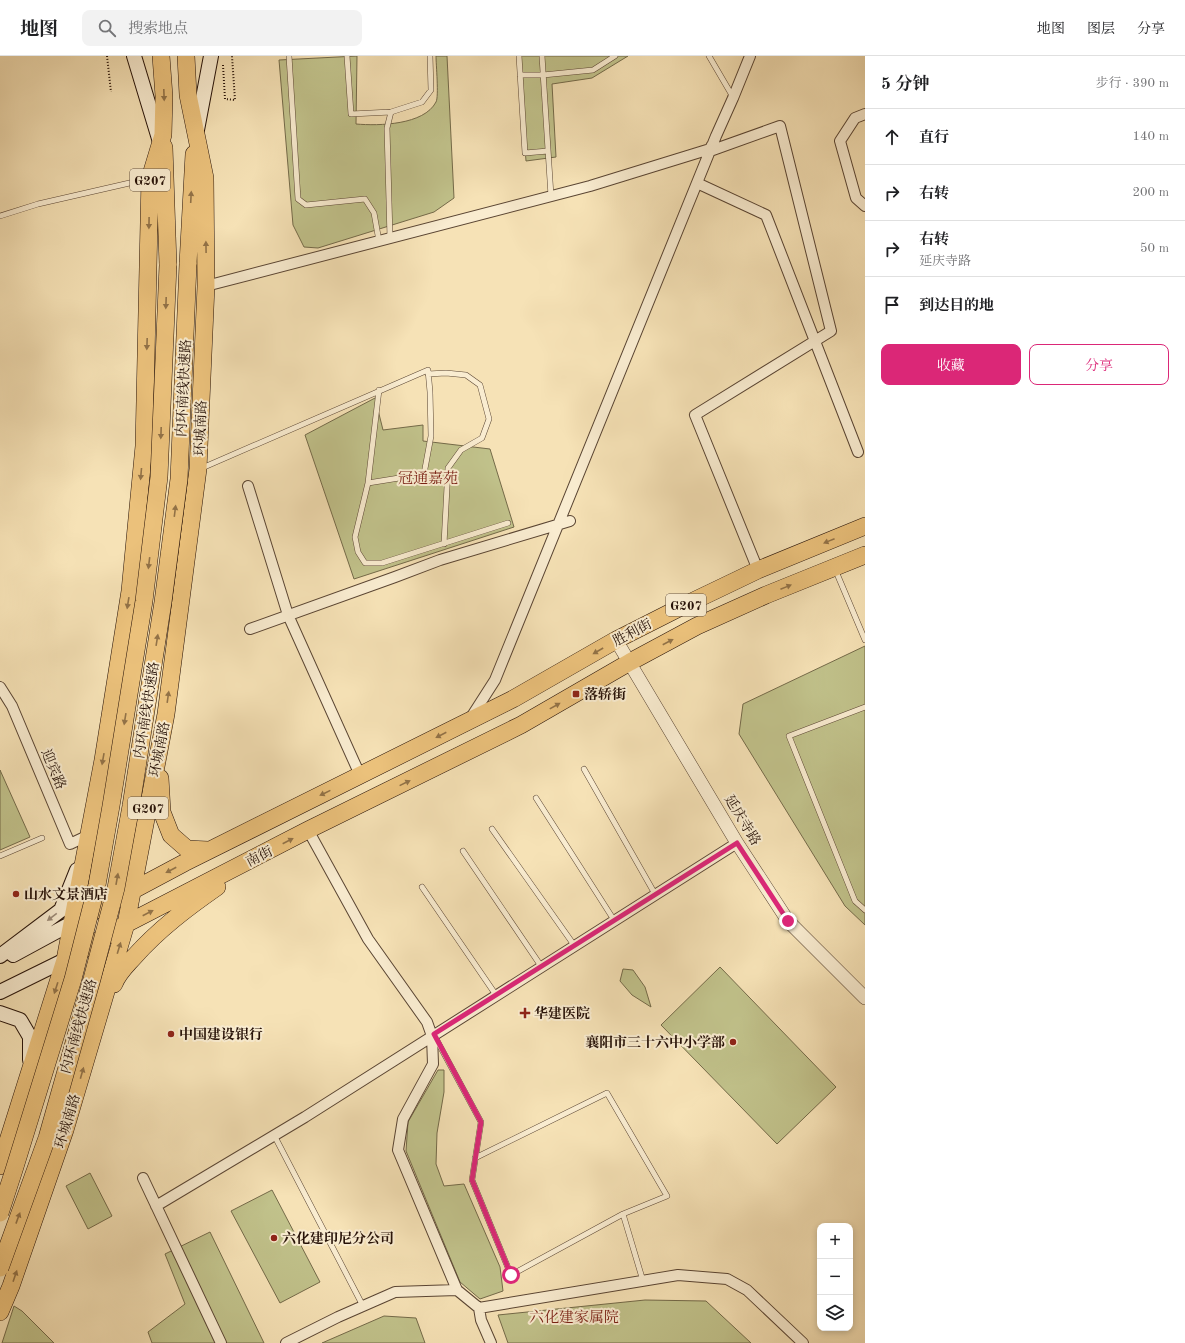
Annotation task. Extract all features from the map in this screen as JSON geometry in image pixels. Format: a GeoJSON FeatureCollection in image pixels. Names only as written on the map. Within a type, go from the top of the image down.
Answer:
{"type":"FeatureCollection","features":[{"type":"Feature","properties":{"kind":"highway","name":"内环南线快速路"},"geometry":{"type":"LineString","coordinates":[[0,1213],[73,979],[97,885],[144,601],[159,477],[168,264],[162,139],[164,96],[161,56]]}},
{"type":"Feature","properties":{"kind":"highway","name":"内环南线快速路"},"geometry":{"type":"LineString","coordinates":[[186,56],[188,95],[205,178],[206,286]]}},
{"type":"Feature","properties":{"kind":"highway","name":"内环南线快速路"},"geometry":{"type":"LineString","coordinates":[[0,1268],[47,1138],[116,888],[131,806],[163,602],[178,479],[191,197],[196,134]]}},
{"type":"Feature","properties":{"kind":"highway","name":"内环南线快速路"},"geometry":{"type":"LineString","coordinates":[[88,840],[130,591],[144,446],[150,178],[162,139]]}},
{"type":"Feature","properties":{"kind":"highway","name":"环城南路"},"geometry":{"type":"LineString","coordinates":[[0,1312],[11,1286],[62,1138],[126,924],[166,714],[198,469],[206,286]]}},
{"type":"Feature","properties":{"kind":"highway","name":"胜利街"},"geometry":{"type":"LineString","coordinates":[[513,699],[616,640],[685,605],[758,570],[865,526]]}},
{"type":"Feature","properties":{"kind":"highway","name":"南街"},"geometry":{"type":"LineString","coordinates":[[65,960],[126,924],[308,830],[521,725],[630,662],[704,623],[766,595],[865,554]]}},
{"type":"Feature","properties":{"kind":"highway","name":"南街"},"geometry":{"type":"LineString","coordinates":[[72,923],[210,850],[513,699]]}},
{"type":"Feature","properties":{"kind":"highway"},"geometry":{"type":"LineString","coordinates":[[158,754],[162,812],[171,835],[187,849],[210,850]]}},
{"type":"Feature","properties":{"kind":"highway"},"geometry":{"type":"LineString","coordinates":[[0,1166],[65,960],[88,840]]}},
{"type":"Feature","properties":{"kind":"highway"},"geometry":{"type":"LineString","coordinates":[[88,1052],[118,974],[149,940],[179,914],[268,851]]}},
{"type":"Feature","properties":{"kind":"main road"},"geometry":{"type":"LineString","coordinates":[[134,56],[162,139]]}},
{"type":"Feature","properties":{"kind":"main road"},"geometry":{"type":"LineString","coordinates":[[196,134],[211,56]]}},
{"type":"Feature","properties":{"kind":"main road"},"geometry":{"type":"LineString","coordinates":[[0,956],[61,910],[88,840]]}},
{"type":"Feature","properties":{"kind":"main road","name":"南街"},"geometry":{"type":"LineString","coordinates":[[0,962],[72,923]]}},
{"type":"Feature","properties":{"kind":"main road","name":"南街"},"geometry":{"type":"LineString","coordinates":[[0,992],[65,960]]}},
{"type":"Feature","properties":{"kind":"main road"},"geometry":{"type":"LineString","coordinates":[[0,1013],[20,1020],[30,1037],[30,1071]]}},
{"type":"Feature","properties":{"kind":"street"},"geometry":{"type":"LineString","coordinates":[[206,286],[590,186],[710,149],[750,56]]}},
{"type":"Feature","properties":{"kind":"street"},"geometry":{"type":"LineString","coordinates":[[865,114],[855,118],[840,141],[856,198],[865,206]]}},
{"type":"Feature","properties":{"kind":"street"},"geometry":{"type":"LineString","coordinates":[[710,151],[780,126],[831,331],[695,415],[758,570]]}},
{"type":"Feature","properties":{"kind":"street"},"geometry":{"type":"LineString","coordinates":[[469,721],[495,680],[716,136]]}},
{"type":"Feature","properties":{"kind":"street"},"geometry":{"type":"LineString","coordinates":[[697,183],[766,215],[858,452]]}},
{"type":"Feature","properties":{"kind":"street"},"geometry":{"type":"LineString","coordinates":[[248,486],[288,615],[360,775]]}},
{"type":"Feature","properties":{"kind":"street"},"geometry":{"type":"LineString","coordinates":[[250,629],[440,560],[570,521]]}},
{"type":"Feature","properties":{"kind":"street","name":"延庆寺路"},"geometry":{"type":"LineString","coordinates":[[616,640],[737,843],[788,921],[865,998]]}},
{"type":"Feature","properties":{"kind":"street","name":"迎宾路"},"geometry":{"type":"LineString","coordinates":[[0,687],[12,706],[70,844],[88,840]]}},
{"type":"Feature","properties":{"kind":"street"},"geometry":{"type":"LineString","coordinates":[[308,830],[368,939],[427,1022],[433,1035],[433,1064],[403,1119],[398,1150],[457,1290],[479,1308],[481,1320],[491,1343]]}},
{"type":"Feature","properties":{"kind":"street"},"geometry":{"type":"LineString","coordinates":[[156,1206],[274,1135],[737,843]]}},
{"type":"Feature","properties":{"kind":"street"},"geometry":{"type":"LineString","coordinates":[[0,1133],[16,1115]]}},
{"type":"Feature","properties":{"kind":"street"},"geometry":{"type":"LineString","coordinates":[[143,1178],[221,1343]]}},
{"type":"Feature","properties":{"kind":"street"},"geometry":{"type":"LineString","coordinates":[[479,1308],[678,1275],[727,1279],[747,1290],[803,1343]]}},
{"type":"Feature","properties":{"kind":"street"},"geometry":{"type":"LineString","coordinates":[[286,1343],[395,1292],[457,1290]]}},
{"type":"Feature","properties":{"kind":"lane"},"geometry":{"type":"LineString","coordinates":[[289,56],[298,199],[306,205],[365,199],[374,213],[379,241]]}},
{"type":"Feature","properties":{"kind":"lane"},"geometry":{"type":"LineString","coordinates":[[347,56],[351,114],[391,112],[422,102],[431,90],[430,56]]}},
{"type":"Feature","properties":{"kind":"lane"},"geometry":{"type":"LineString","coordinates":[[519,56],[526,153],[548,151]]}},
{"type":"Feature","properties":{"kind":"lane"},"geometry":{"type":"LineString","coordinates":[[542,56],[551,196]]}},
{"type":"Feature","properties":{"kind":"lane"},"geometry":{"type":"LineString","coordinates":[[520,75],[543,75],[593,70],[615,56]]}},
{"type":"Feature","properties":{"kind":"lane"},"geometry":{"type":"LineString","coordinates":[[708,56],[733,98]]}},
{"type":"Feature","properties":{"kind":"lane"},"geometry":{"type":"LineString","coordinates":[[390,238],[387,128],[391,112]]}},
{"type":"Feature","properties":{"kind":"lane"},"geometry":{"type":"LineString","coordinates":[[0,216],[38,204],[150,178]]}},
{"type":"Feature","properties":{"kind":"lane"},"geometry":{"type":"LineString","coordinates":[[198,469],[428,370],[431,436],[424,474],[368,483]]}},
{"type":"Feature","properties":{"kind":"lane"},"geometry":{"type":"LineString","coordinates":[[428,374],[446,373],[466,375],[480,385],[489,419],[482,438],[461,450],[448,468],[444,544]]}},
{"type":"Feature","properties":{"kind":"lane"},"geometry":{"type":"LineString","coordinates":[[379,390],[368,483],[355,537],[358,552],[365,563],[382,564],[508,523]]}},
{"type":"Feature","properties":{"kind":"lane"},"geometry":{"type":"LineString","coordinates":[[834,567],[865,640]]}},
{"type":"Feature","properties":{"kind":"lane"},"geometry":{"type":"LineString","coordinates":[[865,707],[789,736],[855,901],[865,910]]}},
{"type":"Feature","properties":{"kind":"lane"},"geometry":{"type":"LineString","coordinates":[[584,769],[655,894]]}},
{"type":"Feature","properties":{"kind":"lane"},"geometry":{"type":"LineString","coordinates":[[536,798],[614,920]]}},
{"type":"Feature","properties":{"kind":"lane"},"geometry":{"type":"LineString","coordinates":[[492,829],[574,945]]}},
{"type":"Feature","properties":{"kind":"lane"},"geometry":{"type":"LineString","coordinates":[[0,856],[42,838]]}},
{"type":"Feature","properties":{"kind":"lane"},"geometry":{"type":"LineString","coordinates":[[463,851],[542,966]]}},
{"type":"Feature","properties":{"kind":"lane"},"geometry":{"type":"LineString","coordinates":[[422,887],[496,995]]}},
{"type":"Feature","properties":{"kind":"lane"},"geometry":{"type":"LineString","coordinates":[[433,1035],[481,1122],[475,1158],[472,1180],[511,1275],[623,1214],[667,1196],[607,1093],[475,1158]]}},
{"type":"Feature","properties":{"kind":"lane"},"geometry":{"type":"LineString","coordinates":[[274,1135],[363,1306]]}},
{"type":"Feature","properties":{"kind":"lane"},"geometry":{"type":"LineString","coordinates":[[623,1214],[643,1281]]}},
{"type":"Feature","properties":{"kind":"path"},"geometry":{"type":"LineString","coordinates":[[108,56],[111,92]]}},
{"type":"Feature","properties":{"kind":"path"},"geometry":{"type":"LineString","coordinates":[[223,63],[225,100],[235,100],[232,56]]}},
{"type":"Feature","properties":{"kind":"green space"},"geometry":{"type":"Polygon","coordinates":[[[357,56],[356,124],[377,125],[411,120],[430,110],[437,99],[436,56],[447,56],[454,198],[434,212],[318,248],[304,247],[293,225],[279,60],[357,56]]]}},
{"type":"Feature","properties":{"kind":"green space"},"geometry":{"type":"Polygon","coordinates":[[[518,56],[628,56],[592,78],[552,84],[556,157],[526,161],[518,56]]]}},
{"type":"Feature","properties":{"kind":"green space"},"geometry":{"type":"Polygon","coordinates":[[[375,398],[383,430],[423,425],[423,441],[490,449],[514,527],[354,579],[305,435],[375,398]]]}},
{"type":"Feature","properties":{"kind":"green space"},"geometry":{"type":"Polygon","coordinates":[[[865,646],[865,925],[845,906],[739,734],[743,704],[865,646]]]}},
{"type":"Feature","properties":{"kind":"green space"},"geometry":{"type":"Polygon","coordinates":[[[0,770],[30,837],[0,850],[0,770]]]}},
{"type":"Feature","properties":{"kind":"green space"},"geometry":{"type":"Polygon","coordinates":[[[720,967],[836,1087],[777,1144],[661,1025],[720,967]]]}},
{"type":"Feature","properties":{"kind":"green space"},"geometry":{"type":"Polygon","coordinates":[[[623,969],[633,970],[645,987],[651,1007],[632,995],[620,981],[623,969]]]}},
{"type":"Feature","properties":{"kind":"green space"},"geometry":{"type":"Polygon","coordinates":[[[438,1070],[444,1070],[444,1092],[437,1133],[436,1164],[444,1186],[464,1184],[500,1267],[503,1291],[480,1299],[460,1282],[406,1151],[408,1122],[438,1070]]]}},
{"type":"Feature","properties":{"kind":"green space"},"geometry":{"type":"Polygon","coordinates":[[[90,1173],[112,1216],[88,1229],[66,1186],[90,1173]]]}},
{"type":"Feature","properties":{"kind":"green space"},"geometry":{"type":"Polygon","coordinates":[[[272,1190],[320,1282],[280,1303],[231,1211],[272,1190]]]}},
{"type":"Feature","properties":{"kind":"green space"},"geometry":{"type":"Polygon","coordinates":[[[210,1232],[264,1343],[152,1343],[148,1332],[185,1304],[165,1254],[210,1232]]]}},
{"type":"Feature","properties":{"kind":"green space"},"geometry":{"type":"Polygon","coordinates":[[[645,1300],[706,1301],[751,1343],[508,1343],[498,1315],[645,1300]]]}},
{"type":"Feature","properties":{"kind":"green space"},"geometry":{"type":"Polygon","coordinates":[[[14,1306],[22,1311],[54,1343],[2,1343],[14,1306]]]}},
{"type":"Feature","properties":{"kind":"green space"},"geometry":{"type":"Polygon","coordinates":[[[384,1316],[416,1318],[425,1343],[322,1343],[384,1316]]]}},
{"type":"Feature","properties":{"kind":"place","name":"落轿街"},"geometry":{"type":"Point","coordinates":[576,694]}},
{"type":"Feature","properties":{"kind":"place","name":"山水文景酒店"},"geometry":{"type":"Point","coordinates":[16,894]}},
{"type":"Feature","properties":{"kind":"place","name":"华建医院"},"geometry":{"type":"Point","coordinates":[525,1013]}},
{"type":"Feature","properties":{"kind":"place","name":"中国建设银行"},"geometry":{"type":"Point","coordinates":[171,1034]}},
{"type":"Feature","properties":{"kind":"place","name":"襄阳市三十六中小学部"},"geometry":{"type":"Point","coordinates":[733,1042]}},
{"type":"Feature","properties":{"kind":"place","name":"六化建印尼分公司"},"geometry":{"type":"Point","coordinates":[274,1238]}},
{"type":"Feature","properties":{"kind":"district","name":"冠通嘉苑"},"geometry":{"type":"Point","coordinates":[428,478]}},
{"type":"Feature","properties":{"kind":"district","name":"六化建家属院"},"geometry":{"type":"Point","coordinates":[574,1317]}},
{"type":"Feature","properties":{"kind":"route"},"geometry":{"type":"LineString","coordinates":[[511,1275],[472,1180],[481,1122],[434,1034],[737,843],[788,921]]}}]}
